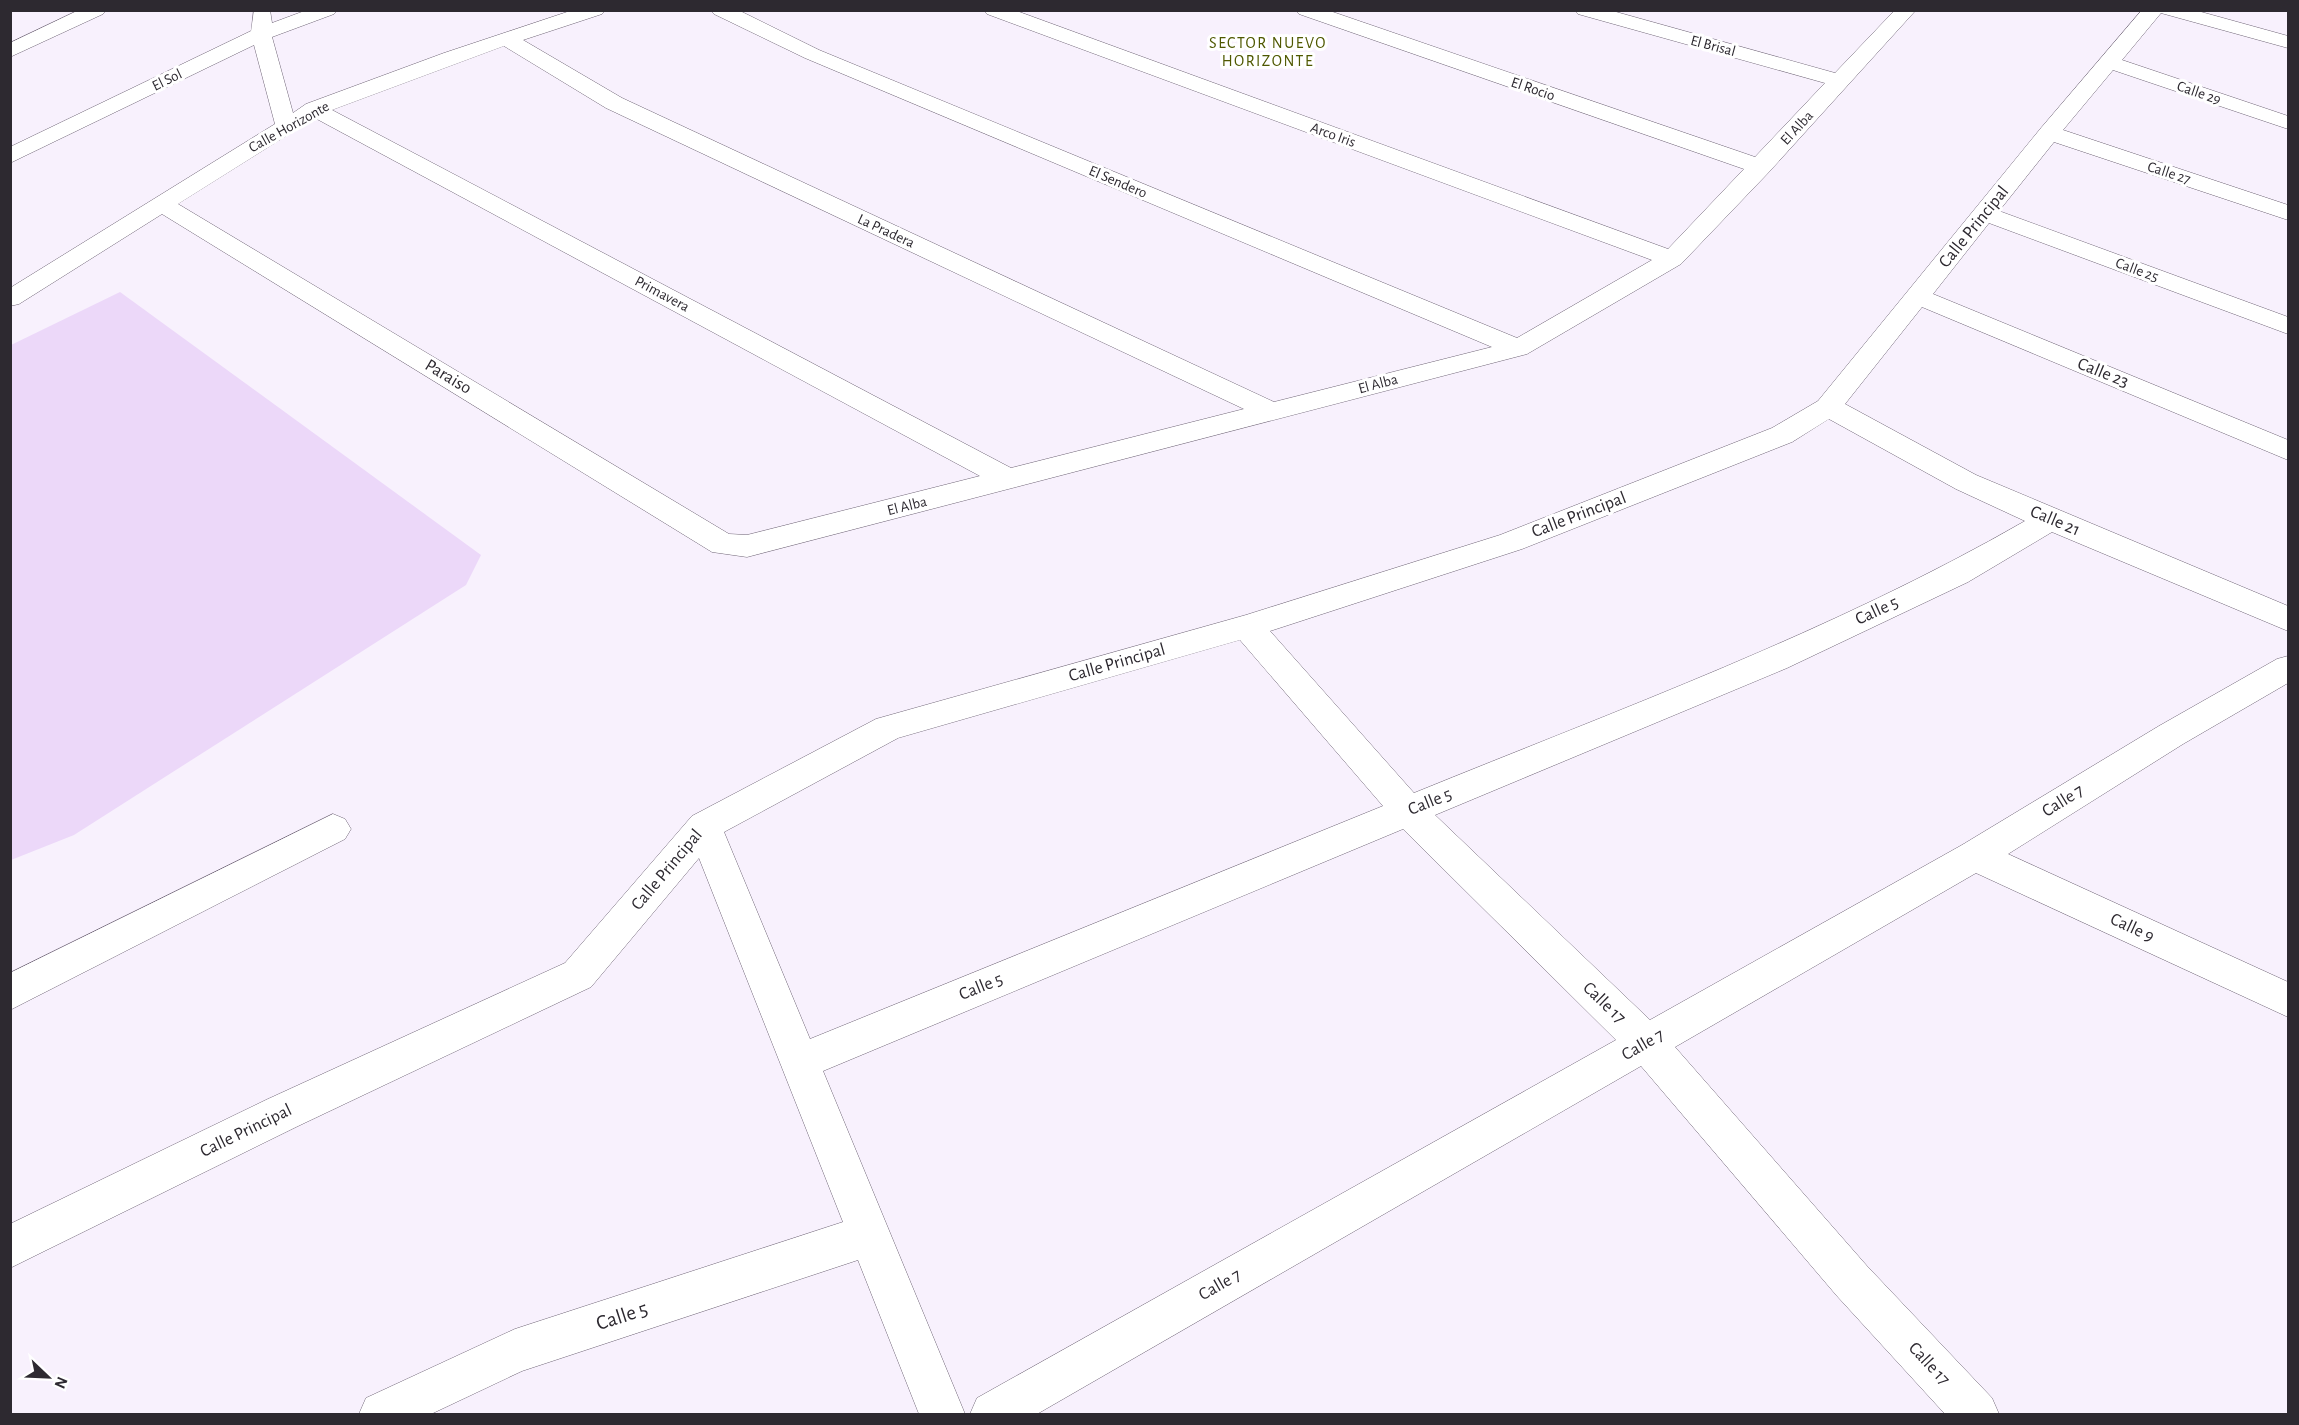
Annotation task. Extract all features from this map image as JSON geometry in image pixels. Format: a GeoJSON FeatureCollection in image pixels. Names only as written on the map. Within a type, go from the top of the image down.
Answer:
{"type":"FeatureCollection","features":[{"type":"Feature","properties":{"kind":"street"},"geometry":{"type":"LineString","coordinates":[[10,51],[96,10]]}},
{"type":"Feature","properties":{"kind":"street"},"geometry":{"type":"LineString","coordinates":[[262,10],[261,34],[286,126]]}},
{"type":"Feature","properties":{"kind":"street","name":"El Sol"},"geometry":{"type":"LineString","coordinates":[[10,156],[261,34],[327,10]]}},
{"type":"Feature","properties":{"kind":"street","name":"Calle Horizonte"},"geometry":{"type":"LineString","coordinates":[[10,299],[314,110],[451,57],[595,10]]}},
{"type":"Feature","properties":{"kind":"street","name":"El Sendero"},"geometry":{"type":"LineString","coordinates":[[721,10],[812,54],[1518,348]]}},
{"type":"Feature","properties":{"kind":"street","name":"Arco Iris"},"geometry":{"type":"LineString","coordinates":[[994,10],[1672,259]]}},
{"type":"Feature","properties":{"kind":"street","name":"El Rocio"},"geometry":{"type":"LineString","coordinates":[[1306,10],[1761,167]]}},
{"type":"Feature","properties":{"kind":"street","name":"El Brisal"},"geometry":{"type":"LineString","coordinates":[[1585,10],[1841,81]]}},
{"type":"Feature","properties":{"kind":"street","name":"El Alba"},"geometry":{"type":"LineString","coordinates":[[734,546],[759,543],[1010,480],[1518,348],[1672,259],[1761,167],[1906,10]]}},
{"type":"Feature","properties":{"kind":"street","name":"Calle Principal"},"geometry":{"type":"LineString","coordinates":[[10,1247],[282,1113],[578,975],[704,826],[888,728],[1247,626],[1511,542],[1782,435],[1828,407],[2049,133],[2152,10]]}},
{"type":"Feature","properties":{"kind":"street"},"geometry":{"type":"LineString","coordinates":[[2169,10],[2289,42]]}},
{"type":"Feature","properties":{"kind":"street","name":"La Pradera"},"geometry":{"type":"LineString","coordinates":[[506,39],[614,103],[1273,412]]}},
{"type":"Feature","properties":{"kind":"street","name":"Calle 29"},"geometry":{"type":"LineString","coordinates":[[2109,62],[2289,123]]}},
{"type":"Feature","properties":{"kind":"street","name":"Primavera"},"geometry":{"type":"LineString","coordinates":[[314,110],[1010,480]]}},
{"type":"Feature","properties":{"kind":"street","name":"Calle 27"},"geometry":{"type":"LineString","coordinates":[[2049,133],[2289,213]]}},
{"type":"Feature","properties":{"kind":"street","name":"Paraiso"},"geometry":{"type":"LineString","coordinates":[[163,205],[723,544],[734,546]]}},
{"type":"Feature","properties":{"kind":"street","name":"Calle 25"},"geometry":{"type":"LineString","coordinates":[[1985,214],[2289,326]]}},
{"type":"Feature","properties":{"kind":"street","name":"Calle 23"},"geometry":{"type":"LineString","coordinates":[[1917,296],[2289,451]]}},
{"type":"Feature","properties":{"kind":"street","name":"Calle 21"},"geometry":{"type":"LineString","coordinates":[[1828,407],[1966,482],[2050,520],[2289,619]]}},
{"type":"Feature","properties":{"kind":"street","name":"Calle 5"},"geometry":{"type":"LineString","coordinates":[[800,1062],[1776,659],[1957,574],[2050,520]]}},
{"type":"Feature","properties":{"kind":"street","name":"Calle 17"},"geometry":{"type":"LineString","coordinates":[[1247,626],[1408,811],[1646,1043],[1852,1281],[1976,1414]]}},
{"type":"Feature","properties":{"kind":"street","name":"Calle 7"},"geometry":{"type":"LineString","coordinates":[[993,1414],[1975,856],[2171,735],[2289,668]]}},
{"type":"Feature","properties":{"kind":"street"},"geometry":{"type":"LineString","coordinates":[[704,826],[942,1414]]}},
{"type":"Feature","properties":{"kind":"street"},"geometry":{"type":"LineString","coordinates":[[10,993],[41,975],[333,829]]}},
{"type":"Feature","properties":{"kind":"street","name":"Calle 9"},"geometry":{"type":"LineString","coordinates":[[1975,856],[2289,1000]]}},
{"type":"Feature","properties":{"kind":"street","name":"Calle 5"},"geometry":{"type":"LineString","coordinates":[[382,1414],[515,1351],[870,1235]]}},
{"type":"Feature","properties":{"kind":"shaded area"},"geometry":{"type":"Polygon","coordinates":[[[120,292],[481,555],[466,585],[74,835],[11,860],[11,345],[120,292]]]}},
{"type":"Feature","properties":{"kind":"district","name":"SECTOR NUEVO HORIZONTE"},"geometry":{"type":"Point","coordinates":[1268,52]}}]}
